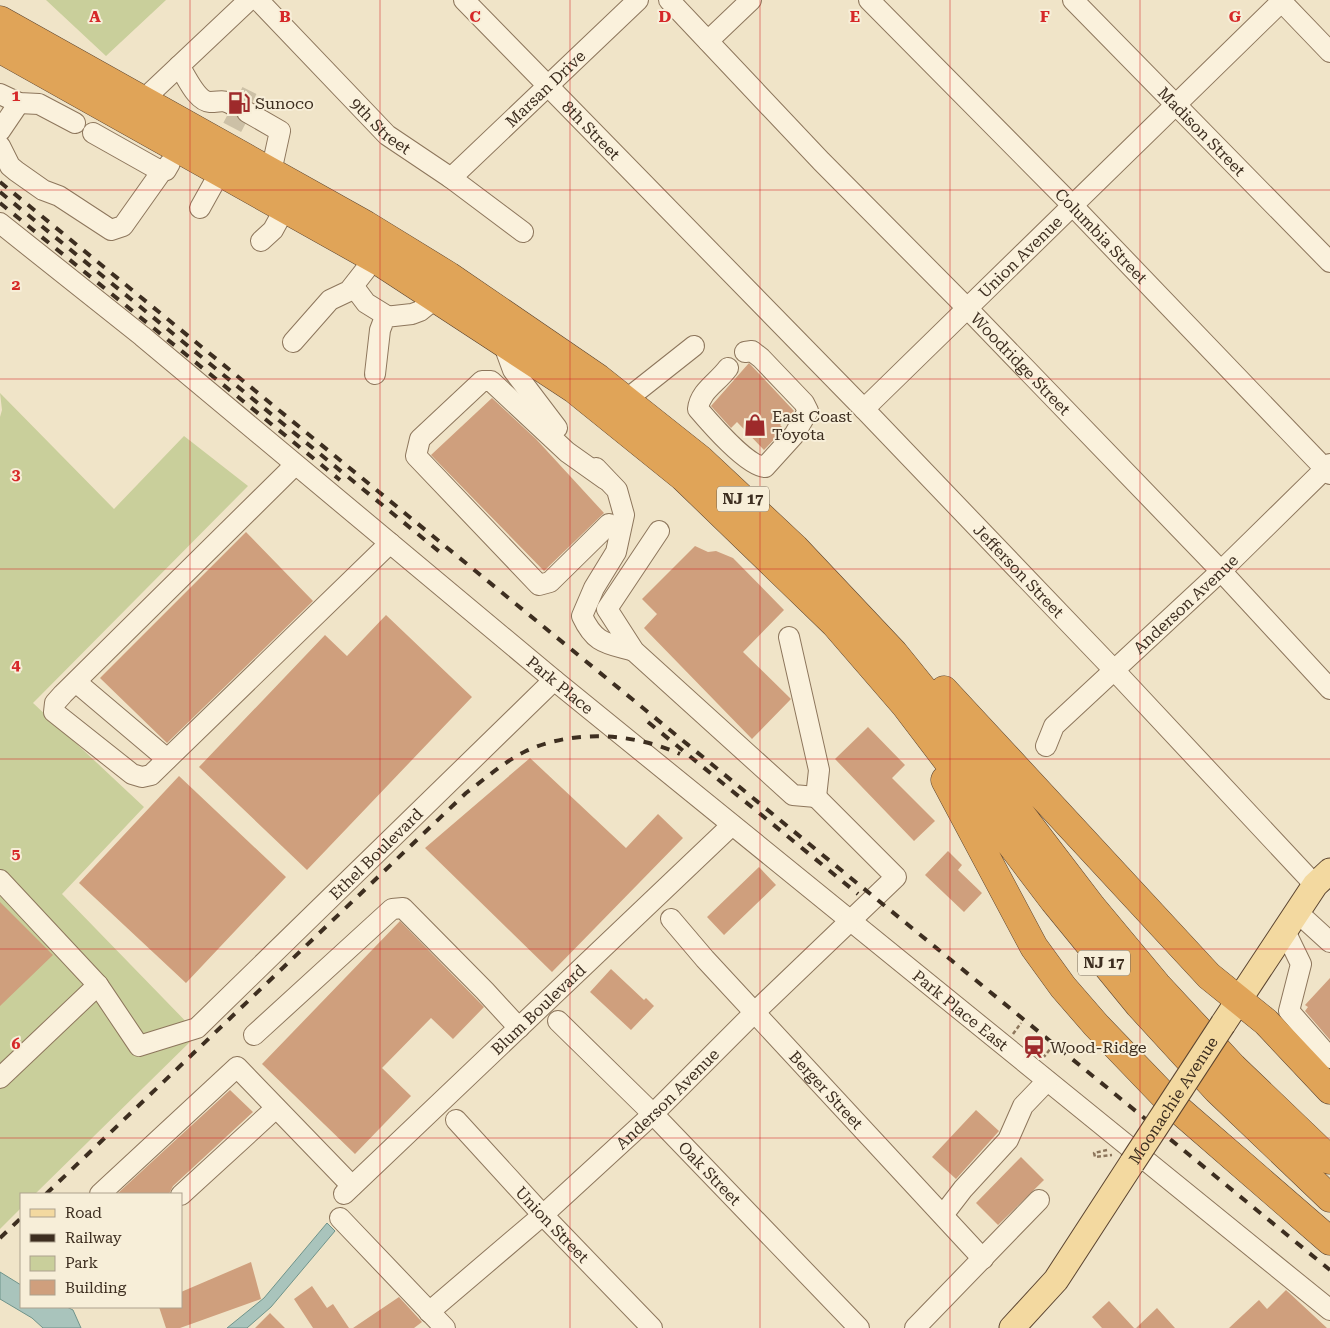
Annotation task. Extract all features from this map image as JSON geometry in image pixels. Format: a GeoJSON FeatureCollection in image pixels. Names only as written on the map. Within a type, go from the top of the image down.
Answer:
{"type":"FeatureCollection","features":[{"type":"Feature","properties":{"kind":"highway","name":"NJ 17"},"geometry":{"type":"LineString","coordinates":[[0,20],[143,100],[220,172],[374,259],[502,340],[574,390],[683,477],[828,618],[905,706],[1054,901],[1139,1005],[1217,1090],[1330,1198]]}},
{"type":"Feature","properties":{"kind":"highway","name":"NJ 17"},"geometry":{"type":"LineString","coordinates":[[0,49],[185,138],[271,172],[366,225],[449,276],[627,399],[700,459],[795,548],[894,653],[966,742],[1092,907],[1157,985],[1233,1067],[1330,1160]]}},
{"type":"Feature","properties":{"kind":"highway"},"geometry":{"type":"LineString","coordinates":[[795,548],[896,640],[1209,976],[1266,1022],[1330,1090]]}},
{"type":"Feature","properties":{"kind":"highway"},"geometry":{"type":"LineString","coordinates":[[905,706],[1046,966],[1096,1026],[1171,1103],[1330,1240]]}},
{"type":"Feature","properties":{"kind":"main road","name":"Moonachie Avenue"},"geometry":{"type":"LineString","coordinates":[[1012,1328],[1056,1280],[1124,1158],[1171,1103],[1291,921],[1322,878]]}},
{"type":"Feature","properties":{"kind":"street"},"geometry":{"type":"LineString","coordinates":[[143,100],[249,0]]}},
{"type":"Feature","properties":{"kind":"street","name":"9th Street"},"geometry":{"type":"LineString","coordinates":[[258,0],[386,135],[452,178],[523,232]]}},
{"type":"Feature","properties":{"kind":"street","name":"8th Street"},"geometry":{"type":"LineString","coordinates":[[464,0],[719,262]]}},
{"type":"Feature","properties":{"kind":"street","name":"Marsan Drive"},"geometry":{"type":"LineString","coordinates":[[452,178],[638,0]]}},
{"type":"Feature","properties":{"kind":"street","name":"Woodridge Street"},"geometry":{"type":"LineString","coordinates":[[669,0],[821,161],[967,308],[1221,570],[1330,689]]}},
{"type":"Feature","properties":{"kind":"street"},"geometry":{"type":"LineString","coordinates":[[708,41],[751,0]]}},
{"type":"Feature","properties":{"kind":"street","name":"Columbia Street"},"geometry":{"type":"LineString","coordinates":[[869,0],[1072,205],[1328,469]]}},
{"type":"Feature","properties":{"kind":"street","name":"Madison Street"},"geometry":{"type":"LineString","coordinates":[[1073,0],[1330,262]]}},
{"type":"Feature","properties":{"kind":"street"},"geometry":{"type":"LineString","coordinates":[[1282,0],[1330,52]]}},
{"type":"Feature","properties":{"kind":"street","name":"Union Avenue"},"geometry":{"type":"LineString","coordinates":[[864,409],[1282,0]]}},
{"type":"Feature","properties":{"kind":"street"},"geometry":{"type":"LineString","coordinates":[[179,66],[197,95],[238,109],[280,131],[271,172]]}},
{"type":"Feature","properties":{"kind":"street"},"geometry":{"type":"LineString","coordinates":[[0,94],[18,103],[39,104],[75,123]]}},
{"type":"Feature","properties":{"kind":"street"},"geometry":{"type":"LineString","coordinates":[[0,131],[18,103]]}},
{"type":"Feature","properties":{"kind":"street"},"geometry":{"type":"LineString","coordinates":[[0,146],[10,166],[16,171],[111,230],[123,226],[162,171],[166,170],[185,138],[238,109]]}},
{"type":"Feature","properties":{"kind":"street"},"geometry":{"type":"LineString","coordinates":[[93,133],[162,171]]}},
{"type":"Feature","properties":{"kind":"street"},"geometry":{"type":"LineString","coordinates":[[200,208],[220,172]]}},
{"type":"Feature","properties":{"kind":"street"},"geometry":{"type":"LineString","coordinates":[[261,241],[273,230],[285,208]]}},
{"type":"Feature","properties":{"kind":"street","name":"Park Place"},"geometry":{"type":"LineString","coordinates":[[0,224],[142,336],[554,680],[732,825]]}},
{"type":"Feature","properties":{"kind":"street"},"geometry":{"type":"LineString","coordinates":[[293,342],[323,307],[354,287],[374,259]]}},
{"type":"Feature","properties":{"kind":"street","name":"Jefferson Street"},"geometry":{"type":"LineString","coordinates":[[719,262],[864,409],[1114,670],[1322,878]]}},
{"type":"Feature","properties":{"kind":"street"},"geometry":{"type":"LineString","coordinates":[[354,287],[366,303],[387,316],[412,314],[420,311],[436,298]]}},
{"type":"Feature","properties":{"kind":"street"},"geometry":{"type":"LineString","coordinates":[[375,374],[380,330],[387,316]]}},
{"type":"Feature","properties":{"kind":"street"},"geometry":{"type":"LineString","coordinates":[[502,340],[513,370],[565,438],[617,490],[624,515],[616,552],[594,588],[582,616],[590,634],[606,644],[634,651]]}},
{"type":"Feature","properties":{"kind":"street"},"geometry":{"type":"LineString","coordinates":[[627,399],[694,346]]}},
{"type":"Feature","properties":{"kind":"street"},"geometry":{"type":"LineString","coordinates":[[728,368],[718,381],[699,398],[698,409],[744,456],[761,466],[765,466],[775,458],[794,435],[808,411],[804,403],[761,358],[752,352],[745,352]]}},
{"type":"Feature","properties":{"kind":"street"},"geometry":{"type":"LineString","coordinates":[[605,478],[568,452],[491,380],[482,381],[420,439],[416,456],[539,585],[550,582],[609,524]]}},
{"type":"Feature","properties":{"kind":"street"},"geometry":{"type":"LineString","coordinates":[[295,465],[76,682],[55,704],[54,712],[132,774],[142,777],[151,775],[390,543]]}},
{"type":"Feature","properties":{"kind":"street","name":"Anderson Avenue"},"geometry":{"type":"LineString","coordinates":[[1046,746],[1054,726],[1328,469]]}},
{"type":"Feature","properties":{"kind":"street"},"geometry":{"type":"LineString","coordinates":[[659,531],[607,609],[634,651],[793,795],[816,797],[819,770],[790,637]]}},
{"type":"Feature","properties":{"kind":"street","name":"Ethel Boulevard"},"geometry":{"type":"LineString","coordinates":[[98,984],[138,1046],[197,1028],[554,680]]}},
{"type":"Feature","properties":{"kind":"street"},"geometry":{"type":"LineString","coordinates":[[76,682],[167,759]]}},
{"type":"Feature","properties":{"kind":"street","name":"Anderson Avenue"},"geometry":{"type":"LineString","coordinates":[[429,1312],[544,1214],[653,1114],[756,1011],[896,877],[816,797]]}},
{"type":"Feature","properties":{"kind":"street","name":"Park Place East"},"geometry":{"type":"LineString","coordinates":[[732,825],[1330,1310]]}},
{"type":"Feature","properties":{"kind":"street","name":"Blum Boulevard"},"geometry":{"type":"LineString","coordinates":[[276,1108],[348,1190],[732,825]]}},
{"type":"Feature","properties":{"kind":"street"},"geometry":{"type":"LineString","coordinates":[[0,880],[98,984],[0,1078]]}},
{"type":"Feature","properties":{"kind":"street"},"geometry":{"type":"LineString","coordinates":[[254,1035],[392,909],[403,908],[479,984],[519,1028]]}},
{"type":"Feature","properties":{"kind":"street","name":"Berger Street"},"geometry":{"type":"LineString","coordinates":[[671,919],[705,959],[756,1011],[983,1258]]}},
{"type":"Feature","properties":{"kind":"street"},"geometry":{"type":"LineString","coordinates":[[1291,921],[1330,942]]}},
{"type":"Feature","properties":{"kind":"street"},"geometry":{"type":"LineString","coordinates":[[1291,921],[1301,964],[1289,1011],[1330,1058]]}},
{"type":"Feature","properties":{"kind":"street","name":"Oak Street"},"geometry":{"type":"LineString","coordinates":[[558,1021],[653,1114],[859,1328]]}},
{"type":"Feature","properties":{"kind":"street"},"geometry":{"type":"LineString","coordinates":[[101,1193],[237,1067],[276,1108],[182,1194]]}},
{"type":"Feature","properties":{"kind":"street"},"geometry":{"type":"LineString","coordinates":[[943,1215],[963,1189],[1008,1140],[1023,1106],[1047,1081]]}},
{"type":"Feature","properties":{"kind":"street","name":"Union Street"},"geometry":{"type":"LineString","coordinates":[[456,1120],[652,1328]]}},
{"type":"Feature","properties":{"kind":"street"},"geometry":{"type":"LineString","coordinates":[[915,1328],[1039,1200]]}},
{"type":"Feature","properties":{"kind":"street"},"geometry":{"type":"LineString","coordinates":[[340,1218],[445,1328]]}},
{"type":"Feature","properties":{"kind":"path"},"geometry":{"type":"LineString","coordinates":[[1010,1037],[1021,1023]]}},
{"type":"Feature","properties":{"kind":"path"},"geometry":{"type":"LineString","coordinates":[[1040,1061],[1051,1048]]}},
{"type":"Feature","properties":{"kind":"path"},"geometry":{"type":"LineString","coordinates":[[1109,1150],[1094,1154],[1095,1157],[1124,1158]]}},
{"type":"Feature","properties":{"kind":"green space"},"geometry":{"type":"Polygon","coordinates":[[[46,0],[166,0],[106,56],[46,0]]]}},
{"type":"Feature","properties":{"kind":"green space"},"geometry":{"type":"Polygon","coordinates":[[[0,393],[114,509],[184,436],[248,486],[33,703],[144,807],[62,894],[198,1034],[36,1193],[20,1193],[20,1209],[0,1229],[0,417],[2,410],[0,393]]]}},
{"type":"Feature","properties":{"kind":"water"},"geometry":{"type":"Polygon","coordinates":[[[327,1223],[335,1231],[271,1307],[247,1328],[227,1328],[264,1298],[327,1223]]]}},
{"type":"Feature","properties":{"kind":"water"},"geometry":{"type":"Polygon","coordinates":[[[0,1272],[20,1284],[20,1308],[69,1308],[73,1310],[81,1328],[43,1328],[32,1318],[0,1299],[0,1272]]]}},
{"type":"Feature","properties":{"kind":"building"},"geometry":{"type":"Polygon","coordinates":[[[749,363],[794,411],[780,425],[784,429],[764,450],[737,422],[731,428],[711,406],[749,363]]]}},
{"type":"Feature","properties":{"kind":"building"},"geometry":{"type":"Polygon","coordinates":[[[492,398],[536,439],[604,513],[544,571],[431,455],[492,398]]]}},
{"type":"Feature","properties":{"kind":"building"},"geometry":{"type":"Polygon","coordinates":[[[246,532],[313,601],[167,743],[100,678],[246,532]]]}},
{"type":"Feature","properties":{"kind":"building"},"geometry":{"type":"Polygon","coordinates":[[[695,546],[708,552],[716,551],[733,558],[784,610],[743,652],[791,699],[752,739],[644,628],[657,614],[642,599],[695,546]]]}},
{"type":"Feature","properties":{"kind":"building"},"geometry":{"type":"Polygon","coordinates":[[[386,615],[472,697],[307,870],[199,767],[325,635],[347,656],[386,615]]]}},
{"type":"Feature","properties":{"kind":"building"},"geometry":{"type":"Polygon","coordinates":[[[868,727],[905,765],[892,778],[935,821],[914,841],[835,759],[868,727]]]}},
{"type":"Feature","properties":{"kind":"building"},"geometry":{"type":"Polygon","coordinates":[[[530,758],[626,848],[658,814],[683,838],[552,972],[425,848],[530,758]]]}},
{"type":"Feature","properties":{"kind":"building"},"geometry":{"type":"Polygon","coordinates":[[[179,776],[286,877],[186,983],[79,883],[179,776]]]}},
{"type":"Feature","properties":{"kind":"building"},"geometry":{"type":"Polygon","coordinates":[[[948,851],[962,865],[958,870],[982,893],[964,912],[925,875],[948,851]]]}},
{"type":"Feature","properties":{"kind":"building"},"geometry":{"type":"Polygon","coordinates":[[[759,867],[776,885],[724,935],[707,917],[759,867]]]}},
{"type":"Feature","properties":{"kind":"building"},"geometry":{"type":"Polygon","coordinates":[[[0,902],[53,955],[0,1006],[0,902]]]}},
{"type":"Feature","properties":{"kind":"building"},"geometry":{"type":"Polygon","coordinates":[[[400,921],[484,1007],[453,1039],[431,1018],[382,1068],[411,1096],[355,1154],[262,1064],[400,921]]]}},
{"type":"Feature","properties":{"kind":"building"},"geometry":{"type":"Polygon","coordinates":[[[611,969],[644,1000],[646,998],[654,1006],[631,1030],[590,992],[611,969]]]}},
{"type":"Feature","properties":{"kind":"building"},"geometry":{"type":"Polygon","coordinates":[[[1330,978],[1330,1040],[1305,1011],[1308,1007],[1305,1005],[1330,978]]]}},
{"type":"Feature","properties":{"kind":"building"},"geometry":{"type":"Polygon","coordinates":[[[230,1090],[253,1112],[173,1186],[170,1193],[118,1193],[230,1090]]]}},
{"type":"Feature","properties":{"kind":"building"},"geometry":{"type":"Polygon","coordinates":[[[976,1110],[999,1131],[956,1179],[932,1157],[976,1110]]]}},
{"type":"Feature","properties":{"kind":"building"},"geometry":{"type":"Polygon","coordinates":[[[1021,1157],[1044,1180],[998,1225],[976,1203],[1021,1157]]]}},
{"type":"Feature","properties":{"kind":"building"},"geometry":{"type":"Polygon","coordinates":[[[251,1262],[261,1299],[180,1328],[166,1328],[159,1308],[182,1308],[182,1292],[251,1262]]]}},
{"type":"Feature","properties":{"kind":"building"},"geometry":{"type":"Polygon","coordinates":[[[312,1286],[327,1308],[333,1304],[349,1328],[313,1328],[294,1299],[312,1286]]]}},
{"type":"Feature","properties":{"kind":"building"},"geometry":{"type":"Polygon","coordinates":[[[1286,1290],[1327,1328],[1229,1328],[1259,1300],[1267,1309],[1286,1290]]]}},
{"type":"Feature","properties":{"kind":"building"},"geometry":{"type":"Polygon","coordinates":[[[399,1297],[422,1322],[414,1328],[353,1328],[399,1297]]]}},
{"type":"Feature","properties":{"kind":"building"},"geometry":{"type":"Polygon","coordinates":[[[1109,1301],[1134,1328],[1102,1328],[1092,1317],[1109,1301]]]}},
{"type":"Feature","properties":{"kind":"building"},"geometry":{"type":"Polygon","coordinates":[[[1157,1308],[1175,1328],[1136,1328],[1157,1308]]]}},
{"type":"Feature","properties":{"kind":"building"},"geometry":{"type":"Polygon","coordinates":[[[270,1313],[285,1328],[255,1328],[270,1313]]]}},
{"type":"Feature","properties":{"kind":"tunnel"},"geometry":{"type":"LineString","coordinates":[[238,96],[252,103]]}},
{"type":"Feature","properties":{"kind":"tunnel"},"geometry":{"type":"LineString","coordinates":[[228,114],[251,126]]}},
{"type":"Feature","properties":{"kind":"railway"},"geometry":{"type":"LineString","coordinates":[[0,182],[1330,1270]]}},
{"type":"Feature","properties":{"kind":"railway"},"geometry":{"type":"LineString","coordinates":[[0,192],[441,553]]}},
{"type":"Feature","properties":{"kind":"railway"},"geometry":{"type":"LineString","coordinates":[[0,203],[340,480]]}},
{"type":"Feature","properties":{"kind":"railway"},"geometry":{"type":"LineString","coordinates":[[648,722],[858,894]]}},
{"type":"Feature","properties":{"kind":"railway"},"geometry":{"type":"LineString","coordinates":[[47,1193],[466,793],[503,765],[518,755],[544,744],[583,737],[623,738],[662,747],[680,754]]}},
{"type":"Feature","properties":{"kind":"railway"},"geometry":{"type":"LineString","coordinates":[[0,1238],[20,1219]]}},
{"type":"Feature","properties":{"kind":"place","name":"Sunoco"},"geometry":{"type":"Point","coordinates":[239,103]}},
{"type":"Feature","properties":{"kind":"place","name":"East Coast Toyota"},"geometry":{"type":"Point","coordinates":[755,425]}},
{"type":"Feature","properties":{"kind":"place","name":"Wood-Ridge"},"geometry":{"type":"Point","coordinates":[1034,1047]}}]}
